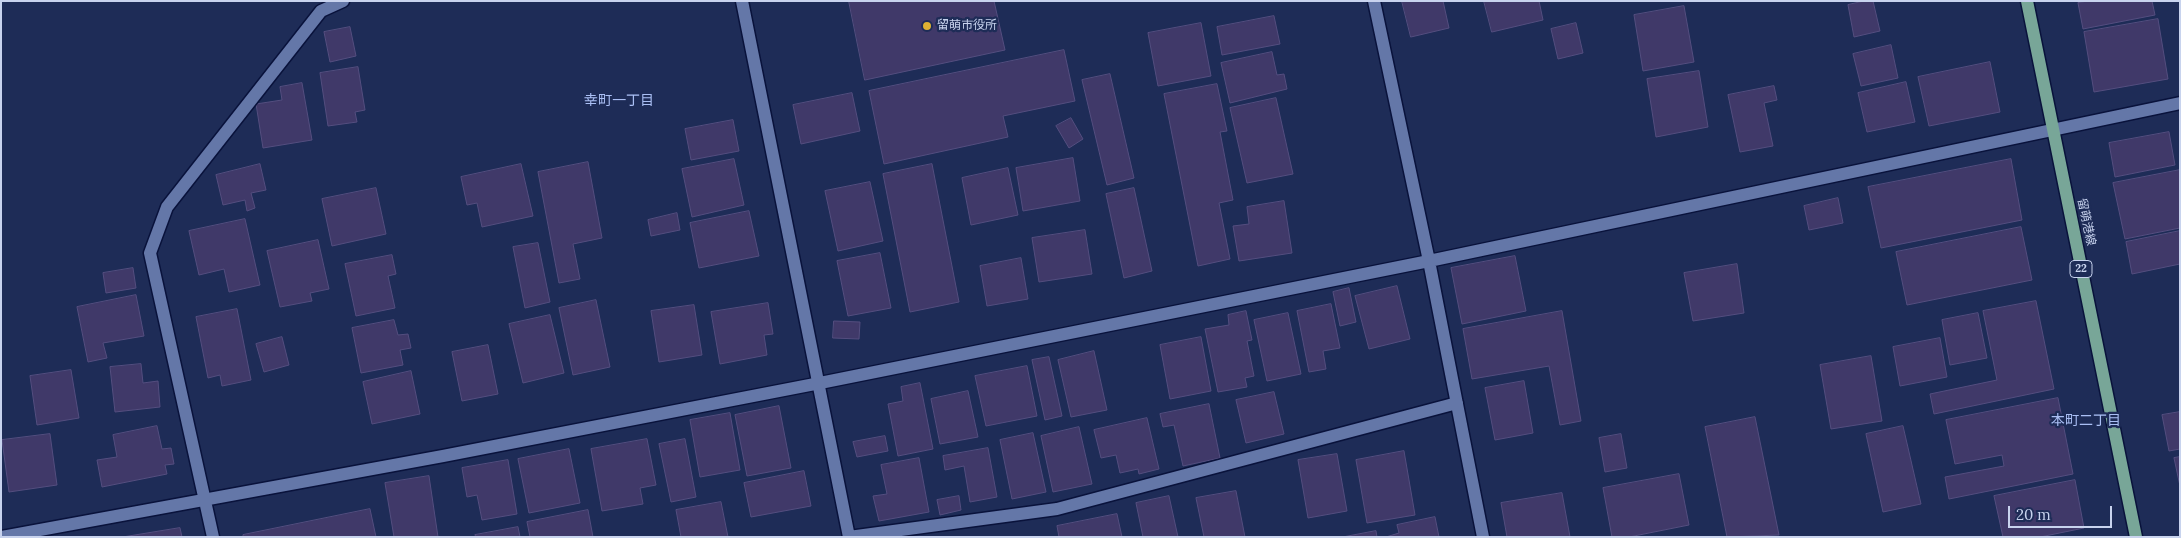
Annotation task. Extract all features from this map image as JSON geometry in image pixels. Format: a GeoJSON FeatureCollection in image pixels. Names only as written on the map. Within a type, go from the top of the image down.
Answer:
{"type":"FeatureCollection","features":[{"type":"Feature","properties":{"kind":"main road","name":"留萌港線"},"geometry":{"type":"LineString","coordinates":[[2027,1],[2136,537]]}},
{"type":"Feature","properties":{"kind":"street"},"geometry":{"type":"LineString","coordinates":[[213,537],[150,252],[166,207],[321,11],[343,1]]}},
{"type":"Feature","properties":{"kind":"street"},"geometry":{"type":"LineString","coordinates":[[742,1],[820,383],[849,537],[1057,509],[1457,403]]}},
{"type":"Feature","properties":{"kind":"street"},"geometry":{"type":"LineString","coordinates":[[1374,1],[1429,261],[1484,537]]}},
{"type":"Feature","properties":{"kind":"street"},"geometry":{"type":"LineString","coordinates":[[2,537],[205,498],[443,456],[820,383],[1429,261],[2180,103]]}},
{"type":"Feature","properties":{"kind":"building","name":"留萌市役所"},"geometry":{"type":"Polygon","coordinates":[[[849,1],[994,1],[1005,50],[865,80],[849,1]]]}},
{"type":"Feature","properties":{"kind":"building"},"geometry":{"type":"Polygon","coordinates":[[[1402,1],[1443,1],[1449,28],[1411,37],[1402,1]]]}},
{"type":"Feature","properties":{"kind":"building"},"geometry":{"type":"Polygon","coordinates":[[[1484,1],[1539,1],[1543,20],[1492,32],[1484,1]]]}},
{"type":"Feature","properties":{"kind":"building"},"geometry":{"type":"Polygon","coordinates":[[[1873,1],[1880,31],[1854,37],[1848,5],[1873,1]]]}},
{"type":"Feature","properties":{"kind":"building"},"geometry":{"type":"Polygon","coordinates":[[[2088,1],[2152,1],[2155,15],[2083,29],[2078,3],[2088,1]]]}},
{"type":"Feature","properties":{"kind":"building"},"geometry":{"type":"Polygon","coordinates":[[[1684,6],[1694,62],[1643,71],[1634,15],[1684,6]]]}},
{"type":"Feature","properties":{"kind":"building"},"geometry":{"type":"Polygon","coordinates":[[[1274,16],[1280,44],[1222,55],[1217,27],[1274,16]]]}},
{"type":"Feature","properties":{"kind":"building"},"geometry":{"type":"Polygon","coordinates":[[[2158,19],[2168,79],[2094,92],[2084,32],[2158,19]]]}},
{"type":"Feature","properties":{"kind":"building"},"geometry":{"type":"Polygon","coordinates":[[[1201,23],[1211,76],[1158,86],[1148,33],[1201,23]]]}},
{"type":"Feature","properties":{"kind":"building"},"geometry":{"type":"Polygon","coordinates":[[[1576,23],[1583,53],[1558,59],[1551,29],[1576,23]]]}},
{"type":"Feature","properties":{"kind":"building"},"geometry":{"type":"Polygon","coordinates":[[[350,27],[356,56],[330,62],[324,32],[350,27]]]}},
{"type":"Feature","properties":{"kind":"building"},"geometry":{"type":"Polygon","coordinates":[[[1891,45],[1898,78],[1861,86],[1853,54],[1891,45]]]}},
{"type":"Feature","properties":{"kind":"building"},"geometry":{"type":"Polygon","coordinates":[[[1064,50],[1075,101],[1003,116],[1008,137],[884,164],[869,91],[1064,50]]]}},
{"type":"Feature","properties":{"kind":"building"},"geometry":{"type":"Polygon","coordinates":[[[1272,52],[1277,75],[1284,74],[1287,89],[1230,103],[1221,63],[1272,52]]]}},
{"type":"Feature","properties":{"kind":"building"},"geometry":{"type":"Polygon","coordinates":[[[1990,62],[2000,112],[1929,126],[1918,77],[1990,62]]]}},
{"type":"Feature","properties":{"kind":"building"},"geometry":{"type":"Polygon","coordinates":[[[358,67],[365,110],[355,112],[357,122],[328,126],[320,73],[358,67]]]}},
{"type":"Feature","properties":{"kind":"building"},"geometry":{"type":"Polygon","coordinates":[[[1699,71],[1708,127],[1656,137],[1647,79],[1699,71]]]}},
{"type":"Feature","properties":{"kind":"building"},"geometry":{"type":"Polygon","coordinates":[[[1110,74],[1134,178],[1107,185],[1082,80],[1110,74]]]}},
{"type":"Feature","properties":{"kind":"building"},"geometry":{"type":"Polygon","coordinates":[[[1906,82],[1915,122],[1867,132],[1858,93],[1906,82]]]}},
{"type":"Feature","properties":{"kind":"building"},"geometry":{"type":"Polygon","coordinates":[[[302,83],[312,140],[263,148],[256,104],[282,100],[280,87],[302,83]]]}},
{"type":"Feature","properties":{"kind":"building"},"geometry":{"type":"Polygon","coordinates":[[[1217,84],[1227,131],[1220,132],[1233,200],[1219,203],[1230,259],[1198,266],[1164,94],[1217,84]]]}},
{"type":"Feature","properties":{"kind":"building"},"geometry":{"type":"Polygon","coordinates":[[[1774,86],[1777,100],[1764,103],[1773,146],[1740,152],[1728,95],[1774,86]]]}},
{"type":"Feature","properties":{"kind":"building"},"geometry":{"type":"Polygon","coordinates":[[[852,93],[860,131],[801,144],[793,105],[852,93]]]}},
{"type":"Feature","properties":{"kind":"building"},"geometry":{"type":"Polygon","coordinates":[[[1276,98],[1293,174],[1247,183],[1230,108],[1276,98]]]}},
{"type":"Feature","properties":{"kind":"building"},"geometry":{"type":"Polygon","coordinates":[[[1071,118],[1083,139],[1069,148],[1056,126],[1071,118]]]}},
{"type":"Feature","properties":{"kind":"building"},"geometry":{"type":"Polygon","coordinates":[[[733,120],[739,151],[691,160],[685,129],[733,120]]]}},
{"type":"Feature","properties":{"kind":"building"},"geometry":{"type":"Polygon","coordinates":[[[2169,132],[2175,165],[2115,177],[2109,143],[2169,132]]]}},
{"type":"Feature","properties":{"kind":"building"},"geometry":{"type":"Polygon","coordinates":[[[1073,158],[1080,201],[1023,211],[1016,168],[1073,158]]]}},
{"type":"Feature","properties":{"kind":"building"},"geometry":{"type":"Polygon","coordinates":[[[734,159],[744,205],[692,217],[682,169],[734,159]]]}},
{"type":"Feature","properties":{"kind":"building"},"geometry":{"type":"Polygon","coordinates":[[[2011,159],[2022,220],[1881,248],[1868,187],[2011,159]]]}},
{"type":"Feature","properties":{"kind":"building"},"geometry":{"type":"Polygon","coordinates":[[[588,162],[602,238],[573,244],[580,279],[559,283],[538,172],[588,162]]]}},
{"type":"Feature","properties":{"kind":"building"},"geometry":{"type":"Polygon","coordinates":[[[260,164],[266,190],[251,193],[255,208],[247,211],[245,200],[223,205],[216,175],[260,164]]]}},
{"type":"Feature","properties":{"kind":"building"},"geometry":{"type":"Polygon","coordinates":[[[521,164],[533,216],[482,227],[477,203],[467,205],[461,177],[521,164]]]}},
{"type":"Feature","properties":{"kind":"building"},"geometry":{"type":"Polygon","coordinates":[[[932,164],[959,302],[910,312],[883,174],[932,164]]]}},
{"type":"Feature","properties":{"kind":"building"},"geometry":{"type":"Polygon","coordinates":[[[1008,168],[1018,215],[971,225],[962,178],[1008,168]]]}},
{"type":"Feature","properties":{"kind":"building"},"geometry":{"type":"Polygon","coordinates":[[[2180,170],[2180,228],[2125,239],[2113,183],[2180,170]]]}},
{"type":"Feature","properties":{"kind":"building"},"geometry":{"type":"Polygon","coordinates":[[[870,182],[883,241],[838,251],[825,191],[870,182]]]}},
{"type":"Feature","properties":{"kind":"building"},"geometry":{"type":"Polygon","coordinates":[[[376,188],[386,234],[332,246],[322,199],[376,188]]]}},
{"type":"Feature","properties":{"kind":"building"},"geometry":{"type":"Polygon","coordinates":[[[1134,188],[1152,271],[1124,278],[1106,194],[1134,188]]]}},
{"type":"Feature","properties":{"kind":"building"},"geometry":{"type":"Polygon","coordinates":[[[1838,198],[1843,223],[1809,230],[1804,206],[1838,198]]]}},
{"type":"Feature","properties":{"kind":"building"},"geometry":{"type":"Polygon","coordinates":[[[1284,201],[1292,253],[1239,261],[1233,226],[1249,224],[1247,207],[1284,201]]]}},
{"type":"Feature","properties":{"kind":"building"},"geometry":{"type":"Polygon","coordinates":[[[749,211],[759,256],[699,268],[690,223],[749,211]]]}},
{"type":"Feature","properties":{"kind":"building"},"geometry":{"type":"Polygon","coordinates":[[[677,213],[680,230],[651,236],[648,220],[677,213]]]}},
{"type":"Feature","properties":{"kind":"building"},"geometry":{"type":"Polygon","coordinates":[[[245,219],[260,285],[229,292],[224,269],[199,275],[189,231],[245,219]]]}},
{"type":"Feature","properties":{"kind":"building"},"geometry":{"type":"Polygon","coordinates":[[[2021,227],[2032,280],[1907,305],[1896,252],[2021,227]]]}},
{"type":"Feature","properties":{"kind":"building"},"geometry":{"type":"Polygon","coordinates":[[[1085,230],[1092,274],[1039,282],[1032,238],[1085,230]]]}},
{"type":"Feature","properties":{"kind":"building"},"geometry":{"type":"Polygon","coordinates":[[[2180,231],[2180,264],[2132,274],[2126,242],[2180,231]]]}},
{"type":"Feature","properties":{"kind":"building"},"geometry":{"type":"Polygon","coordinates":[[[318,240],[329,289],[310,293],[312,301],[280,307],[267,251],[318,240]]]}},
{"type":"Feature","properties":{"kind":"building"},"geometry":{"type":"Polygon","coordinates":[[[538,243],[550,302],[525,308],[513,247],[538,243]]]}},
{"type":"Feature","properties":{"kind":"building"},"geometry":{"type":"Polygon","coordinates":[[[880,253],[891,308],[848,316],[837,261],[880,253]]]}},
{"type":"Feature","properties":{"kind":"building"},"geometry":{"type":"Polygon","coordinates":[[[392,255],[396,274],[388,276],[395,308],[356,316],[345,264],[392,255]]]}},
{"type":"Feature","properties":{"kind":"building"},"geometry":{"type":"Polygon","coordinates":[[[1515,256],[1526,311],[1462,324],[1451,268],[1515,256]]]}},
{"type":"Feature","properties":{"kind":"building"},"geometry":{"type":"Polygon","coordinates":[[[1021,258],[1028,299],[987,306],[980,266],[1021,258]]]}},
{"type":"Feature","properties":{"kind":"building"},"geometry":{"type":"Polygon","coordinates":[[[1737,264],[1744,313],[1693,321],[1684,273],[1737,264]]]}},
{"type":"Feature","properties":{"kind":"building"},"geometry":{"type":"Polygon","coordinates":[[[133,268],[136,288],[106,293],[103,273],[133,268]]]}},
{"type":"Feature","properties":{"kind":"building"},"geometry":{"type":"Polygon","coordinates":[[[1397,286],[1410,339],[1369,349],[1355,296],[1397,286]]]}},
{"type":"Feature","properties":{"kind":"building"},"geometry":{"type":"Polygon","coordinates":[[[1349,288],[1356,322],[1340,326],[1333,292],[1349,288]]]}},
{"type":"Feature","properties":{"kind":"building"},"geometry":{"type":"Polygon","coordinates":[[[136,295],[144,336],[103,343],[107,358],[88,362],[77,307],[136,295]]]}},
{"type":"Feature","properties":{"kind":"building"},"geometry":{"type":"Polygon","coordinates":[[[596,300],[610,367],[573,375],[559,308],[596,300]]]}},
{"type":"Feature","properties":{"kind":"building"},"geometry":{"type":"Polygon","coordinates":[[[2036,301],[2054,389],[1934,414],[1930,394],[1997,380],[1983,311],[2036,301]]]}},
{"type":"Feature","properties":{"kind":"building"},"geometry":{"type":"Polygon","coordinates":[[[768,303],[773,334],[764,335],[767,355],[720,364],[711,312],[768,303]]]}},
{"type":"Feature","properties":{"kind":"building"},"geometry":{"type":"Polygon","coordinates":[[[1331,304],[1340,348],[1323,351],[1326,369],[1309,372],[1297,311],[1331,304]]]}},
{"type":"Feature","properties":{"kind":"building"},"geometry":{"type":"Polygon","coordinates":[[[694,305],[702,355],[659,362],[651,311],[694,305]]]}},
{"type":"Feature","properties":{"kind":"building"},"geometry":{"type":"Polygon","coordinates":[[[237,309],[251,380],[222,386],[220,375],[208,378],[196,317],[237,309]]]}},
{"type":"Feature","properties":{"kind":"building"},"geometry":{"type":"Polygon","coordinates":[[[1246,311],[1252,340],[1247,341],[1254,376],[1245,378],[1247,387],[1218,392],[1205,329],[1229,325],[1228,315],[1246,311]]]}},
{"type":"Feature","properties":{"kind":"building"},"geometry":{"type":"Polygon","coordinates":[[[1562,311],[1581,421],[1560,425],[1549,366],[1472,379],[1463,329],[1562,311]]]}},
{"type":"Feature","properties":{"kind":"building"},"geometry":{"type":"Polygon","coordinates":[[[1288,313],[1301,374],[1267,381],[1254,320],[1288,313]]]}},
{"type":"Feature","properties":{"kind":"building"},"geometry":{"type":"Polygon","coordinates":[[[1978,313],[1987,358],[1950,365],[1942,320],[1978,313]]]}},
{"type":"Feature","properties":{"kind":"building"},"geometry":{"type":"Polygon","coordinates":[[[550,315],[564,373],[523,383],[509,324],[550,315]]]}},
{"type":"Feature","properties":{"kind":"building"},"geometry":{"type":"Polygon","coordinates":[[[394,320],[398,335],[408,334],[411,348],[400,350],[403,365],[361,373],[352,328],[394,320]]]}},
{"type":"Feature","properties":{"kind":"building"},"geometry":{"type":"Polygon","coordinates":[[[834,321],[860,322],[859,339],[833,338],[834,321]]]}},
{"type":"Feature","properties":{"kind":"building"},"geometry":{"type":"Polygon","coordinates":[[[282,337],[289,365],[264,372],[256,344],[282,337]]]}},
{"type":"Feature","properties":{"kind":"building"},"geometry":{"type":"Polygon","coordinates":[[[1201,337],[1211,391],[1170,399],[1160,345],[1201,337]]]}},
{"type":"Feature","properties":{"kind":"building"},"geometry":{"type":"Polygon","coordinates":[[[1940,338],[1947,377],[1900,386],[1893,347],[1940,338]]]}},
{"type":"Feature","properties":{"kind":"building"},"geometry":{"type":"Polygon","coordinates":[[[488,345],[498,394],[462,401],[452,352],[488,345]]]}},
{"type":"Feature","properties":{"kind":"building"},"geometry":{"type":"Polygon","coordinates":[[[1094,351],[1107,410],[1071,417],[1058,360],[1094,351]]]}},
{"type":"Feature","properties":{"kind":"building"},"geometry":{"type":"Polygon","coordinates":[[[1871,356],[1882,421],[1831,429],[1820,365],[1871,356]]]}},
{"type":"Feature","properties":{"kind":"building"},"geometry":{"type":"Polygon","coordinates":[[[1049,357],[1062,416],[1045,420],[1032,360],[1049,357]]]}},
{"type":"Feature","properties":{"kind":"building"},"geometry":{"type":"Polygon","coordinates":[[[141,364],[143,383],[158,381],[160,407],[115,412],[110,367],[141,364]]]}},
{"type":"Feature","properties":{"kind":"building"},"geometry":{"type":"Polygon","coordinates":[[[1027,366],[1037,416],[986,426],[975,376],[1027,366]]]}},
{"type":"Feature","properties":{"kind":"building"},"geometry":{"type":"Polygon","coordinates":[[[71,370],[79,418],[37,425],[30,376],[71,370]]]}},
{"type":"Feature","properties":{"kind":"building"},"geometry":{"type":"Polygon","coordinates":[[[411,371],[420,414],[372,424],[363,382],[411,371]]]}},
{"type":"Feature","properties":{"kind":"building"},"geometry":{"type":"Polygon","coordinates":[[[1524,381],[1533,433],[1495,440],[1485,388],[1524,381]]]}},
{"type":"Feature","properties":{"kind":"building"},"geometry":{"type":"Polygon","coordinates":[[[920,383],[933,449],[898,456],[888,404],[903,401],[901,387],[920,383]]]}},
{"type":"Feature","properties":{"kind":"building"},"geometry":{"type":"Polygon","coordinates":[[[968,391],[978,437],[940,444],[931,399],[968,391]]]}},
{"type":"Feature","properties":{"kind":"building"},"geometry":{"type":"Polygon","coordinates":[[[1274,392],[1284,434],[1246,443],[1236,400],[1274,392]]]}},
{"type":"Feature","properties":{"kind":"building"},"geometry":{"type":"Polygon","coordinates":[[[2058,398],[2073,474],[1949,499],[1945,477],[2004,466],[2002,455],[1955,464],[1946,420],[2058,398]]]}},
{"type":"Feature","properties":{"kind":"building"},"geometry":{"type":"Polygon","coordinates":[[[1209,404],[1220,458],[1183,466],[1174,425],[1163,427],[1160,414],[1209,404]]]}},
{"type":"Feature","properties":{"kind":"building"},"geometry":{"type":"Polygon","coordinates":[[[779,406],[791,468],[747,476],[735,415],[779,406]]]}},
{"type":"Feature","properties":{"kind":"building"},"geometry":{"type":"Polygon","coordinates":[[[2180,412],[2180,449],[2169,451],[2162,415],[2180,412]]]}},
{"type":"Feature","properties":{"kind":"building"},"geometry":{"type":"Polygon","coordinates":[[[730,413],[740,470],[700,477],[690,420],[730,413]]]}},
{"type":"Feature","properties":{"kind":"building"},"geometry":{"type":"Polygon","coordinates":[[[1755,417],[1779,535],[1727,537],[1705,427],[1755,417]]]}},
{"type":"Feature","properties":{"kind":"building"},"geometry":{"type":"Polygon","coordinates":[[[1147,418],[1159,469],[1139,474],[1138,469],[1120,473],[1116,455],[1101,458],[1094,430],[1147,418]]]}},
{"type":"Feature","properties":{"kind":"building"},"geometry":{"type":"Polygon","coordinates":[[[157,426],[162,449],[171,448],[174,464],[165,465],[167,474],[102,487],[97,460],[117,457],[113,435],[157,426]]]}},
{"type":"Feature","properties":{"kind":"building"},"geometry":{"type":"Polygon","coordinates":[[[1903,426],[1921,504],[1883,512],[1866,434],[1903,426]]]}},
{"type":"Feature","properties":{"kind":"building"},"geometry":{"type":"Polygon","coordinates":[[[1079,427],[1092,484],[1053,492],[1041,436],[1079,427]]]}},
{"type":"Feature","properties":{"kind":"building"},"geometry":{"type":"Polygon","coordinates":[[[1033,433],[1046,492],[1012,499],[1000,440],[1033,433]]]}},
{"type":"Feature","properties":{"kind":"building"},"geometry":{"type":"Polygon","coordinates":[[[50,434],[57,485],[9,492],[2,440],[50,434]]]}},
{"type":"Feature","properties":{"kind":"building"},"geometry":{"type":"Polygon","coordinates":[[[1621,434],[1627,468],[1605,472],[1599,438],[1621,434]]]}},
{"type":"Feature","properties":{"kind":"building"},"geometry":{"type":"Polygon","coordinates":[[[885,436],[888,451],[857,457],[853,442],[885,436]]]}},
{"type":"Feature","properties":{"kind":"building"},"geometry":{"type":"Polygon","coordinates":[[[647,439],[656,485],[640,488],[643,504],[602,511],[591,449],[647,439]]]}},
{"type":"Feature","properties":{"kind":"building"},"geometry":{"type":"Polygon","coordinates":[[[685,439],[696,497],[671,502],[659,444],[685,439]]]}},
{"type":"Feature","properties":{"kind":"building"},"geometry":{"type":"Polygon","coordinates":[[[988,448],[997,497],[970,502],[964,466],[945,470],[943,456],[988,448]]]}},
{"type":"Feature","properties":{"kind":"building"},"geometry":{"type":"Polygon","coordinates":[[[569,449],[580,503],[529,513],[518,459],[569,449]]]}},
{"type":"Feature","properties":{"kind":"building"},"geometry":{"type":"Polygon","coordinates":[[[1404,451],[1415,515],[1367,523],[1356,460],[1404,451]]]}},
{"type":"Feature","properties":{"kind":"building"},"geometry":{"type":"Polygon","coordinates":[[[1337,454],[1347,511],[1308,518],[1298,460],[1337,454]]]}},
{"type":"Feature","properties":{"kind":"building"},"geometry":{"type":"Polygon","coordinates":[[[2180,457],[2180,486],[2174,458],[2180,457]]]}},
{"type":"Feature","properties":{"kind":"building"},"geometry":{"type":"Polygon","coordinates":[[[919,458],[929,512],[879,521],[873,496],[887,494],[881,465],[919,458]]]}},
{"type":"Feature","properties":{"kind":"building"},"geometry":{"type":"Polygon","coordinates":[[[508,460],[517,514],[482,520],[477,495],[467,497],[462,468],[508,460]]]}},
{"type":"Feature","properties":{"kind":"building"},"geometry":{"type":"Polygon","coordinates":[[[804,471],[811,506],[751,517],[744,483],[804,471]]]}},
{"type":"Feature","properties":{"kind":"building"},"geometry":{"type":"Polygon","coordinates":[[[1679,474],[1689,525],[1629,537],[1612,537],[1603,488],[1679,474]]]}},
{"type":"Feature","properties":{"kind":"building"},"geometry":{"type":"Polygon","coordinates":[[[429,476],[438,537],[394,537],[385,483],[429,476]]]}},
{"type":"Feature","properties":{"kind":"building"},"geometry":{"type":"Polygon","coordinates":[[[2075,480],[2084,528],[2040,537],[2003,537],[1994,496],[2075,480]]]}},
{"type":"Feature","properties":{"kind":"building"},"geometry":{"type":"Polygon","coordinates":[[[1236,491],[1245,537],[1204,537],[1196,498],[1236,491]]]}},
{"type":"Feature","properties":{"kind":"building"},"geometry":{"type":"Polygon","coordinates":[[[1562,493],[1570,537],[1507,537],[1501,503],[1562,493]]]}},
{"type":"Feature","properties":{"kind":"building"},"geometry":{"type":"Polygon","coordinates":[[[959,496],[961,510],[940,515],[937,500],[959,496]]]}},
{"type":"Feature","properties":{"kind":"building"},"geometry":{"type":"Polygon","coordinates":[[[1169,496],[1178,537],[1143,537],[1136,503],[1169,496]]]}},
{"type":"Feature","properties":{"kind":"building"},"geometry":{"type":"Polygon","coordinates":[[[721,502],[728,537],[681,537],[676,510],[721,502]]]}},
{"type":"Feature","properties":{"kind":"building"},"geometry":{"type":"Polygon","coordinates":[[[370,509],[376,537],[243,537],[243,535],[370,509]]]}},
{"type":"Feature","properties":{"kind":"building"},"geometry":{"type":"Polygon","coordinates":[[[588,510],[593,537],[530,537],[527,522],[588,510]]]}},
{"type":"Feature","properties":{"kind":"building"},"geometry":{"type":"Polygon","coordinates":[[[1117,514],[1122,537],[1059,537],[1057,526],[1117,514]]]}},
{"type":"Feature","properties":{"kind":"building"},"geometry":{"type":"Polygon","coordinates":[[[1435,517],[1439,537],[1386,537],[1399,533],[1397,525],[1435,517]]]}},
{"type":"Feature","properties":{"kind":"building"},"geometry":{"type":"Polygon","coordinates":[[[518,527],[520,537],[476,537],[475,535],[518,527]]]}},
{"type":"Feature","properties":{"kind":"building"},"geometry":{"type":"Polygon","coordinates":[[[180,528],[182,537],[123,537],[180,528]]]}},
{"type":"Feature","properties":{"kind":"building"},"geometry":{"type":"Polygon","coordinates":[[[1376,531],[1377,537],[1343,537],[1376,531]]]}},
{"type":"Feature","properties":{"kind":"place","name":"留萌市役所"},"geometry":{"type":"Point","coordinates":[927,26]}},
{"type":"Feature","properties":{"kind":"district","name":"幸町一丁目"},"geometry":{"type":"Point","coordinates":[619,101]}},
{"type":"Feature","properties":{"kind":"district","name":"本町二丁目"},"geometry":{"type":"Point","coordinates":[2086,421]}}]}
